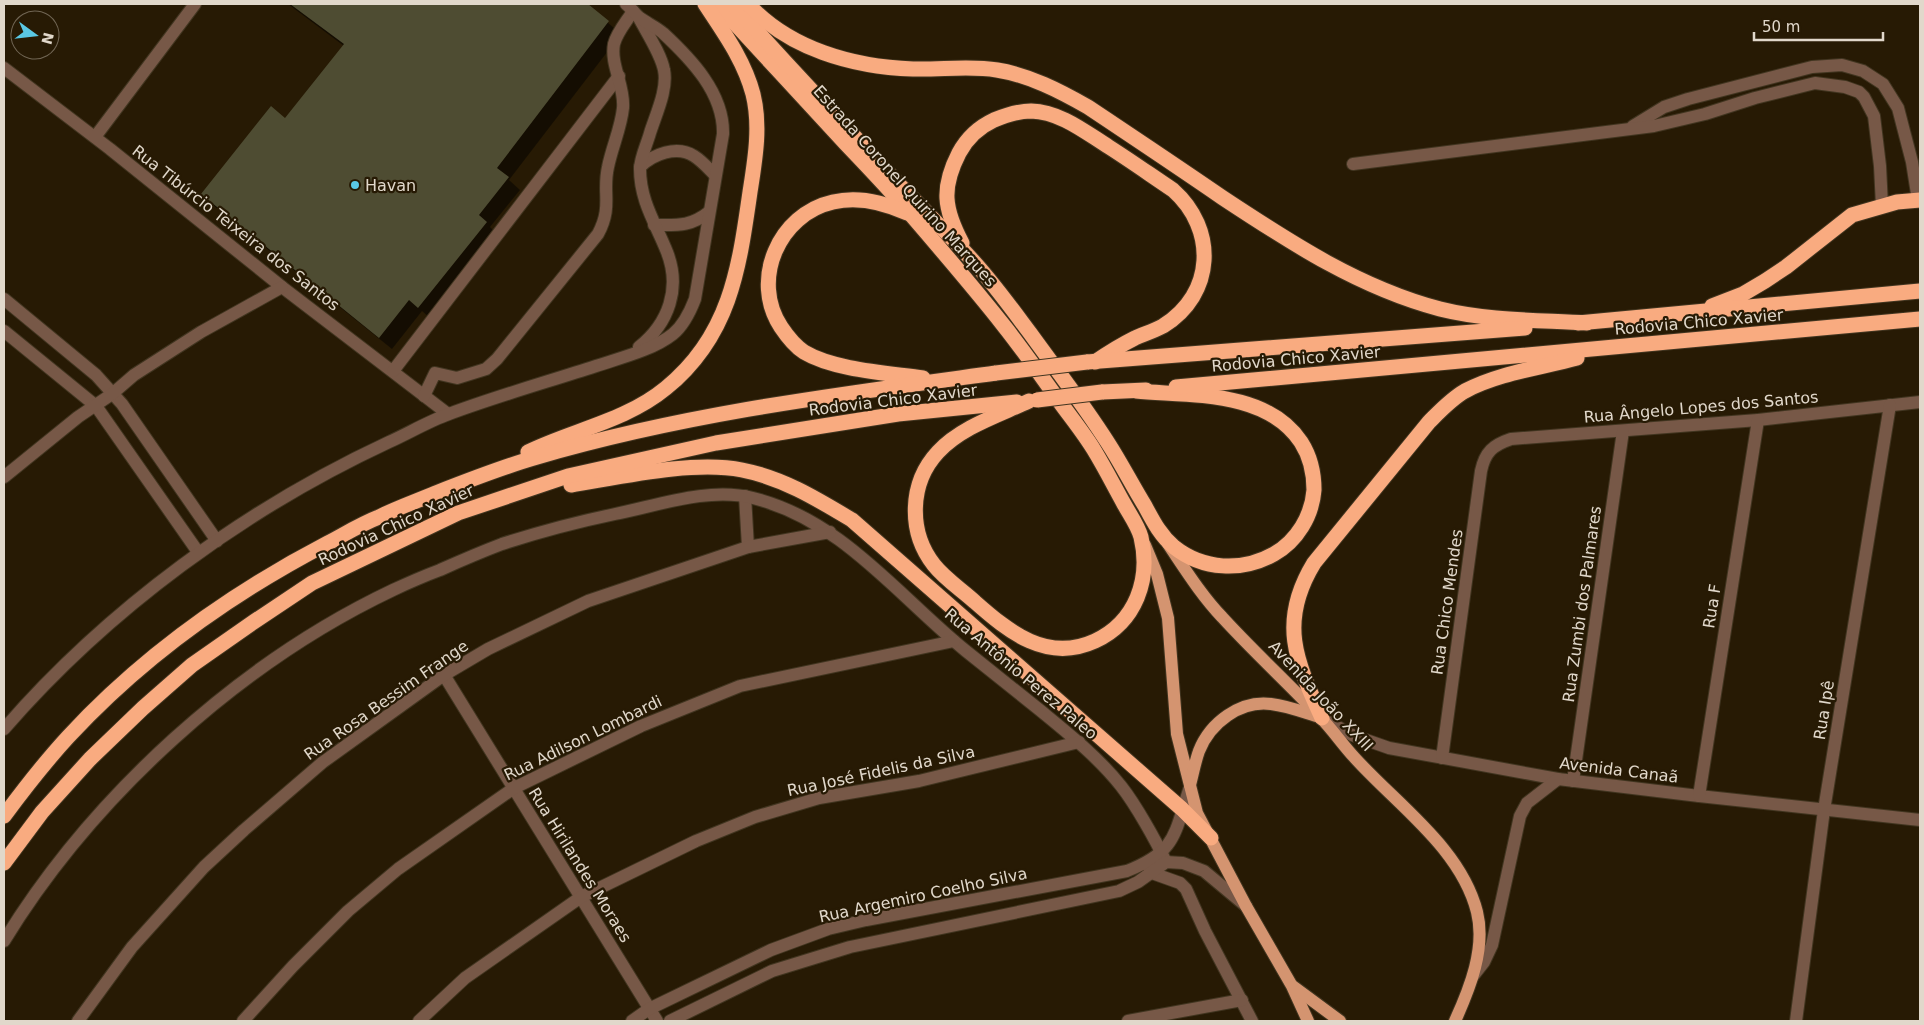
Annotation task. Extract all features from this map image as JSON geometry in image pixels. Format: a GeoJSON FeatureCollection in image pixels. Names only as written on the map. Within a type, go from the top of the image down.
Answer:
{"type":"FeatureCollection","features":[{"type":"Feature","properties":{"kind":"highway"},"geometry":{"type":"LineString","coordinates":[[475,478],[554,440],[621,415],[665,389],[686,370],[702,350],[730,299],[739,263],[756,148],[754,96],[738,54],[705,4]]}},
{"type":"Feature","properties":{"kind":"highway","name":"Estrada Coronel Quirino Marques"},"geometry":{"type":"LineString","coordinates":[[717,4],[911,214],[1006,328],[1093,448],[1140,534],[1144,557],[1144,577],[1130,610],[1120,624],[1106,635],[1078,647],[1047,647],[1016,635],[1003,626],[935,567],[920,540],[916,523],[915,507],[922,476],[938,451],[957,436],[1033,401]]}},
{"type":"Feature","properties":{"kind":"highway","name":"Estrada Coronel Quirino Marques"},"geometry":{"type":"LineString","coordinates":[[732,4],[975,263],[1030,334],[1108,443]]}},
{"type":"Feature","properties":{"kind":"highway"},"geometry":{"type":"LineString","coordinates":[[748,4],[760,17],[781,33],[815,49],[847,60],[880,67],[997,70],[1026,78],[1060,91],[1088,107],[1272,230],[1339,270],[1371,286],[1442,309],[1515,319],[1587,323]]}},
{"type":"Feature","properties":{"kind":"highway"},"geometry":{"type":"LineString","coordinates":[[975,263],[950,221],[947,207],[950,174],[963,145],[974,133],[986,124],[1016,113],[1031,111],[1062,118],[1173,190],[1185,200],[1200,228],[1204,243],[1205,259],[1196,291],[1186,307],[1163,326],[1116,347],[1091,362]]}},
{"type":"Feature","properties":{"kind":"highway"},"geometry":{"type":"LineString","coordinates":[[911,214],[865,200],[848,200],[817,207],[800,217],[786,230],[777,245],[771,262],[768,283],[769,301],[776,319],[787,336],[804,352],[826,362],[939,381]]}},
{"type":"Feature","properties":{"kind":"highway"},"geometry":{"type":"LineString","coordinates":[[1694,314],[1743,294],[1786,267],[1852,215],[1897,202],[1919,200]]}},
{"type":"Feature","properties":{"kind":"highway","name":"Rodovia Chico Xavier"},"geometry":{"type":"LineString","coordinates":[[4,816],[68,737],[115,691],[174,641],[232,598],[302,557],[376,518],[475,478],[535,457],[700,418],[797,401],[996,373],[1091,362],[1694,314],[1920,291]]}},
{"type":"Feature","properties":{"kind":"highway","name":"Rodovia Chico Xavier"},"geometry":{"type":"LineString","coordinates":[[4,863],[42,812],[90,759],[143,708],[192,665],[255,621],[312,583],[458,513],[568,476],[716,443],[898,414],[1033,401],[1102,392],[1136,391],[1920,319]]}},
{"type":"Feature","properties":{"kind":"highway"},"geometry":{"type":"LineString","coordinates":[[1322,718],[1301,671],[1296,652],[1294,632],[1294,614],[1299,595],[1304,579],[1314,563],[1429,422],[1447,404],[1464,392],[1511,375],[1616,348]]}},
{"type":"Feature","properties":{"kind":"highway"},"geometry":{"type":"LineString","coordinates":[[1136,391],[1217,398],[1238,401],[1258,407],[1273,414],[1297,436],[1306,450],[1312,465],[1314,480],[1313,497],[1309,513],[1295,537],[1273,555],[1244,565],[1219,566],[1186,555],[1162,536]]}},
{"type":"Feature","properties":{"kind":"highway","name":"Avenida João XXIII"},"geometry":{"type":"LineString","coordinates":[[1108,443],[1162,536]]}},
{"type":"Feature","properties":{"kind":"highway"},"geometry":{"type":"LineString","coordinates":[[458,513],[570,485],[651,472],[697,468],[741,470],[782,482],[810,494],[852,520],[1182,809],[1211,838]]}},
{"type":"Feature","properties":{"kind":"main road"},"geometry":{"type":"LineString","coordinates":[[1140,534],[1157,574],[1167,611],[1177,734],[1197,813],[1246,906],[1292,986],[1308,1021]]}},
{"type":"Feature","properties":{"kind":"main road","name":"Avenida João XXIII"},"geometry":{"type":"LineString","coordinates":[[1162,536],[1220,616],[1322,718],[1353,757],[1444,849],[1458,867],[1470,890],[1478,914],[1479,945],[1473,976],[1456,1021]]}},
{"type":"Feature","properties":{"kind":"main road"},"geometry":{"type":"LineString","coordinates":[[1190,787],[1199,751],[1207,737],[1221,721],[1236,710],[1252,703],[1270,703],[1286,706],[1322,718]]}},
{"type":"Feature","properties":{"kind":"main road"},"geometry":{"type":"LineString","coordinates":[[1292,986],[1340,1021]]}},
{"type":"Feature","properties":{"kind":"main road"},"geometry":{"type":"LineString","coordinates":[[1447,1021],[1465,1001]]}},
{"type":"Feature","properties":{"kind":"street"},"geometry":{"type":"LineString","coordinates":[[95,137],[195,4]]}},
{"type":"Feature","properties":{"kind":"street"},"geometry":{"type":"LineString","coordinates":[[424,396],[435,373],[456,378],[486,368],[496,359],[598,234],[607,212],[607,169],[623,107],[614,45],[632,10]]}},
{"type":"Feature","properties":{"kind":"street"},"geometry":{"type":"LineString","coordinates":[[627,356],[650,338],[659,327],[671,303],[673,278],[671,264],[654,225],[642,190],[640,167],[664,79],[661,61],[632,10]]}},
{"type":"Feature","properties":{"kind":"street"},"geometry":{"type":"LineString","coordinates":[[4,730],[76,655],[117,618],[198,552],[292,494],[358,456],[448,414],[627,356],[660,342],[673,334],[683,324],[695,299],[723,134],[723,122],[716,98],[690,62],[661,32],[632,10]]}},
{"type":"Feature","properties":{"kind":"street"},"geometry":{"type":"LineString","coordinates":[[1626,130],[1664,107],[1812,67],[1842,65],[1863,71],[1883,84],[1898,108],[1912,162],[1919,200]]}},
{"type":"Feature","properties":{"kind":"street","name":"Rua Tibúrcio Teixeira dos Santos"},"geometry":{"type":"LineString","coordinates":[[4,68],[95,137],[282,287],[448,414]]}},
{"type":"Feature","properties":{"kind":"street"},"geometry":{"type":"LineString","coordinates":[[393,371],[619,76]]}},
{"type":"Feature","properties":{"kind":"street"},"geometry":{"type":"LineString","coordinates":[[1859,92],[1874,78]]}},
{"type":"Feature","properties":{"kind":"street"},"geometry":{"type":"LineString","coordinates":[[1353,164],[1626,130],[1672,122],[1815,83],[1845,87],[1859,92],[1864,97],[1874,116],[1880,166],[1882,206]]}},
{"type":"Feature","properties":{"kind":"street"},"geometry":{"type":"LineString","coordinates":[[640,167],[653,157],[664,153],[680,151],[695,156],[715,175]]}},
{"type":"Feature","properties":{"kind":"street"},"geometry":{"type":"LineString","coordinates":[[654,225],[675,226],[685,224],[700,219],[709,212]]}},
{"type":"Feature","properties":{"kind":"street"},"geometry":{"type":"LineString","coordinates":[[4,477],[78,417],[96,406],[134,376],[201,332],[282,287]]}},
{"type":"Feature","properties":{"kind":"street"},"geometry":{"type":"LineString","coordinates":[[4,299],[96,375],[122,404],[217,541]]}},
{"type":"Feature","properties":{"kind":"street"},"geometry":{"type":"LineString","coordinates":[[4,331],[96,406],[198,552]]}},
{"type":"Feature","properties":{"kind":"street","name":"Rua Ângelo Lopes dos Santos"},"geometry":{"type":"LineString","coordinates":[[1488,452],[1495,446],[1511,439],[1758,420],[1920,402]]}},
{"type":"Feature","properties":{"kind":"street","name":"Rua Ipê"},"geometry":{"type":"LineString","coordinates":[[1796,1021],[1824,810],[1890,405]]}},
{"type":"Feature","properties":{"kind":"street","name":"Rua F"},"geometry":{"type":"LineString","coordinates":[[1699,796],[1758,420]]}},
{"type":"Feature","properties":{"kind":"street","name":"Rua Zumbi dos Palmares"},"geometry":{"type":"LineString","coordinates":[[1573,781],[1623,431]]}},
{"type":"Feature","properties":{"kind":"street","name":"Rua Chico Mendes"},"geometry":{"type":"LineString","coordinates":[[1442,758],[1480,471],[1488,452]]}},
{"type":"Feature","properties":{"kind":"street","name":"Rua Antônio Perez Paleo"},"geometry":{"type":"LineString","coordinates":[[4,941],[22,912],[76,839],[128,783],[184,730],[239,684],[329,625],[391,591],[501,545],[582,522],[695,497],[727,494],[745,496],[783,507],[830,532],[851,548],[954,641],[1079,742],[1106,768],[1124,790],[1163,857]]}},
{"type":"Feature","properties":{"kind":"street"},"geometry":{"type":"LineString","coordinates":[[745,496],[748,547]]}},
{"type":"Feature","properties":{"kind":"street","name":"Rua Rosa Bessim Frange"},"geometry":{"type":"LineString","coordinates":[[78,1021],[132,947],[204,867],[323,762],[444,675],[488,649],[588,601],[748,547],[830,532]]}},
{"type":"Feature","properties":{"kind":"street","name":"Rua Adilson Lombardi"},"geometry":{"type":"LineString","coordinates":[[243,1021],[293,966],[348,911],[398,869],[514,788],[641,726],[740,686],[954,641]]}},
{"type":"Feature","properties":{"kind":"street","name":"Rua Hirilandes Moraes"},"geometry":{"type":"LineString","coordinates":[[444,675],[658,1021]]}},
{"type":"Feature","properties":{"kind":"street","name":"Avenida Canaã"},"geometry":{"type":"LineString","coordinates":[[1322,718],[1368,742],[1442,758],[1558,779],[1920,820]]}},
{"type":"Feature","properties":{"kind":"street","name":"Rua José Fidelis da Silva"},"geometry":{"type":"LineString","coordinates":[[419,1021],[465,978],[581,898],[696,841],[755,817],[819,798],[919,781],[1079,742]]}},
{"type":"Feature","properties":{"kind":"street","name":"Avenida João XXIII"},"geometry":{"type":"LineString","coordinates":[[1473,976],[1484,962],[1492,945],[1520,816],[1527,803],[1558,779]]}},
{"type":"Feature","properties":{"kind":"street","name":"Rua Argemiro Coelho Silva"},"geometry":{"type":"LineString","coordinates":[[670,1021],[772,971],[850,947],[1119,891],[1138,882],[1149,868],[1163,857],[1176,831],[1190,787]]}},
{"type":"Feature","properties":{"kind":"street"},"geometry":{"type":"LineString","coordinates":[[1163,857],[1184,862],[1204,871],[1246,906]]}},
{"type":"Feature","properties":{"kind":"street"},"geometry":{"type":"LineString","coordinates":[[1149,868],[1180,883],[1186,889],[1205,931],[1252,1021]]}},
{"type":"Feature","properties":{"kind":"street","name":"Rua Argemiro Coelho Silva"},"geometry":{"type":"LineString","coordinates":[[632,1021],[649,1009],[771,950],[828,929],[876,918],[1149,868]]}},
{"type":"Feature","properties":{"kind":"street"},"geometry":{"type":"LineString","coordinates":[[1128,1021],[1242,1000]]}},
{"type":"Feature","properties":{"kind":"building","name":"Havan"},"geometry":{"type":"Polygon","coordinates":[[[290,4],[588,4],[609,21],[497,168],[509,177],[479,215],[487,222],[418,308],[409,300],[379,338],[201,194],[271,106],[285,118],[344,44],[290,4]]]}},
{"type":"Feature","properties":{"kind":"place","name":"Havan"},"geometry":{"type":"Point","coordinates":[355,185]}}]}
